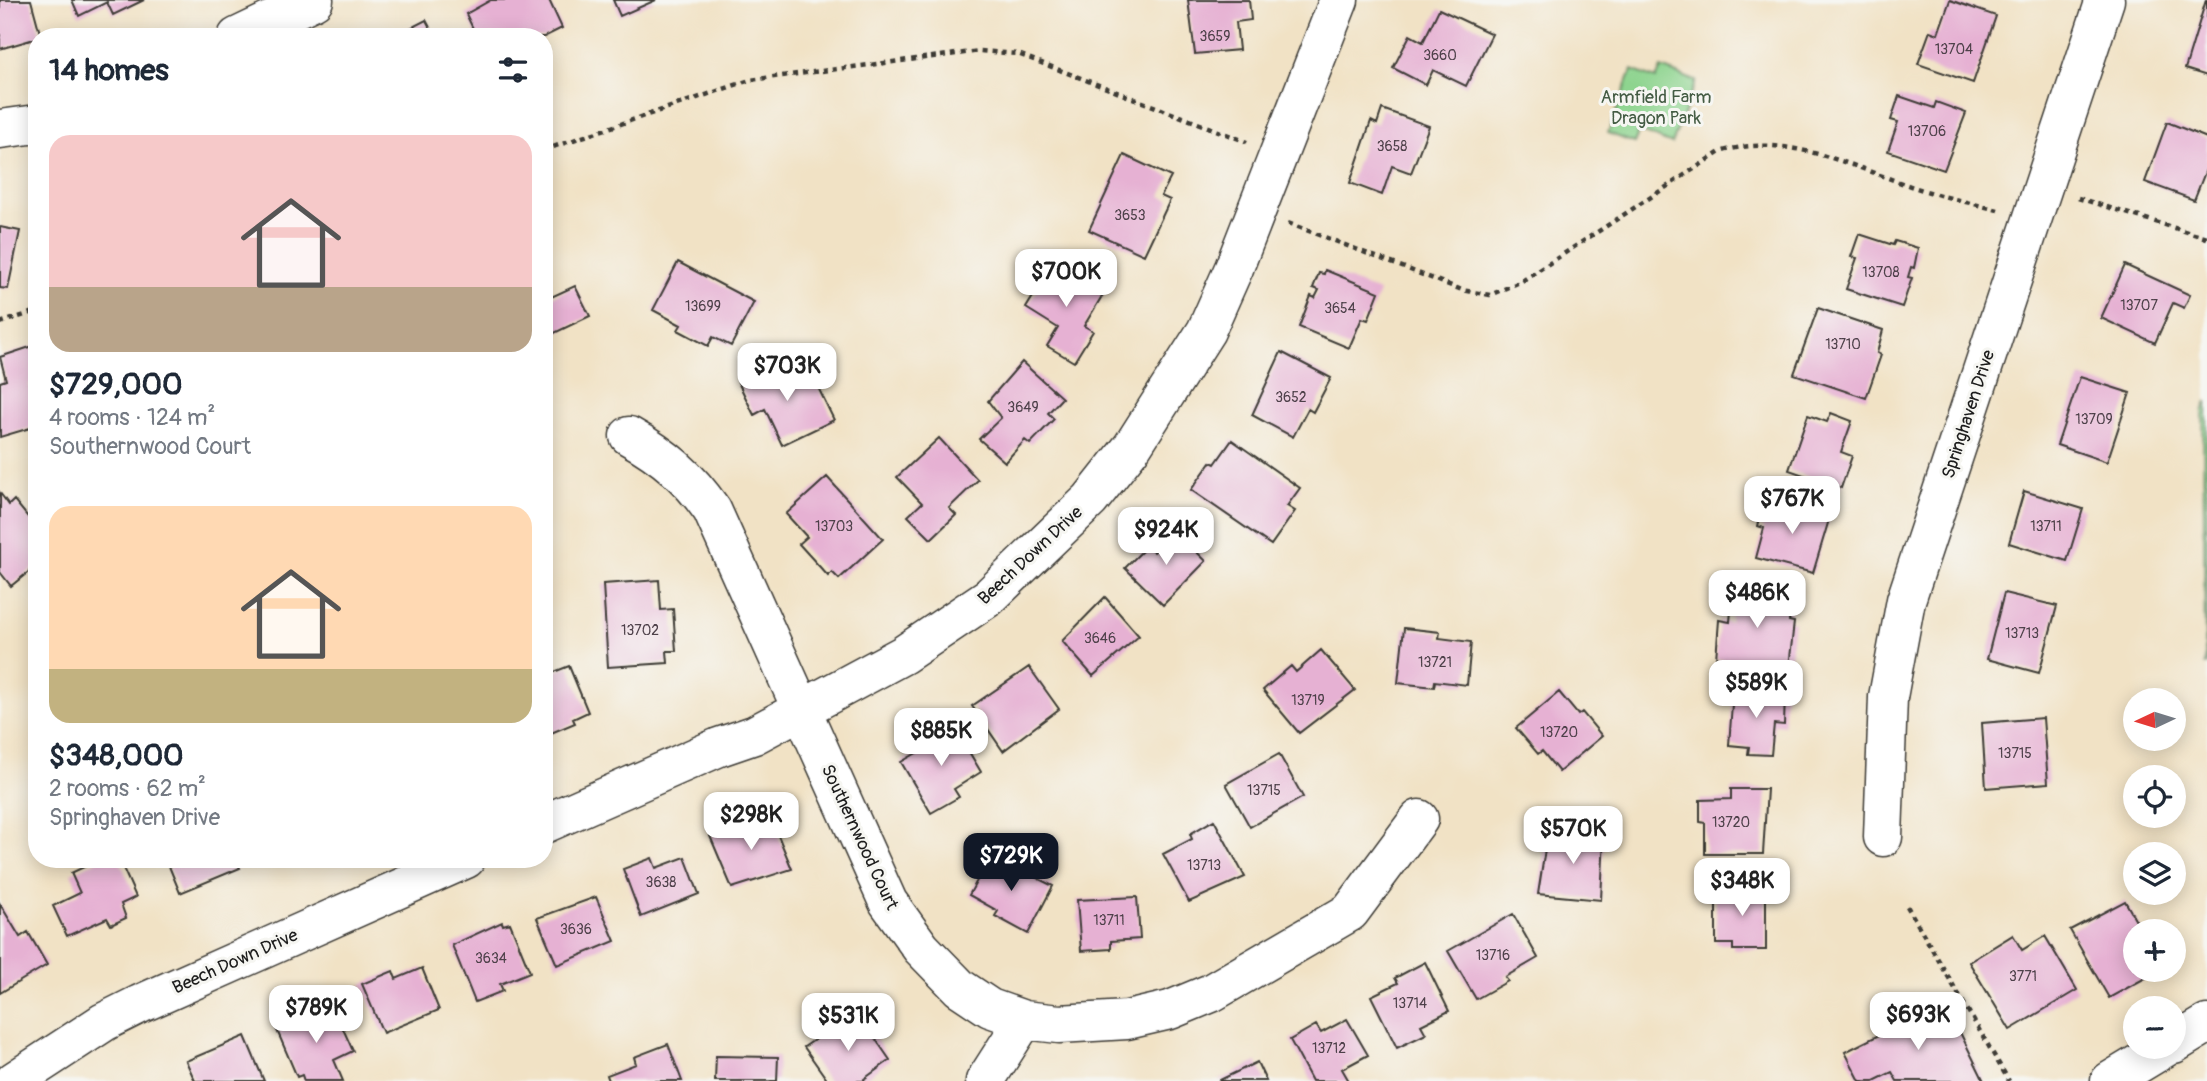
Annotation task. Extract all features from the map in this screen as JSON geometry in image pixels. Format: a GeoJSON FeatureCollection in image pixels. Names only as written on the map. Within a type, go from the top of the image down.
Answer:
{"type":"FeatureCollection","features":[{"type":"Feature","properties":{"kind":"street"},"geometry":{"type":"LineString","coordinates":[[256,28],[314,0]]}},
{"type":"Feature","properties":{"kind":"street","name":"Beech Down Drive"},"geometry":{"type":"LineString","coordinates":[[553,820],[719,747],[754,735],[903,655],[989,597],[1090,500],[1132,447],[1199,342],[1234,268],[1339,0]]}},
{"type":"Feature","properties":{"kind":"street","name":"Springhaven Drive"},"geometry":{"type":"LineString","coordinates":[[1882,837],[1888,697],[1906,600],[2105,0]]}},
{"type":"Feature","properties":{"kind":"street"},"geometry":{"type":"LineString","coordinates":[[0,129],[28,125]]}},
{"type":"Feature","properties":{"kind":"street","name":"Southernwood Court"},"geometry":{"type":"LineString","coordinates":[[629,436],[660,453],[691,480],[712,510],[867,860],[903,927],[960,988],[990,1008],[1024,1020],[1059,1024],[1127,1020],[1170,1010],[1211,993],[1350,912],[1419,819]]}},
{"type":"Feature","properties":{"kind":"street","name":"Beech Down Drive"},"geometry":{"type":"LineString","coordinates":[[14,1081],[104,1022],[140,1003],[446,868]]}},
{"type":"Feature","properties":{"kind":"street"},"geometry":{"type":"LineString","coordinates":[[985,1081],[1024,1020]]}},
{"type":"Feature","properties":{"kind":"street"},"geometry":{"type":"LineString","coordinates":[[2186,1037],[2207,1024]]}},
{"type":"Feature","properties":{"kind":"street"},"geometry":{"type":"LineString","coordinates":[[2110,1081],[2146,1059]]}},
{"type":"Feature","properties":{"kind":"path"},"geometry":{"type":"LineString","coordinates":[[553,147],[750,80],[980,51],[1018,54],[1247,141],[1242,153]]}},
{"type":"Feature","properties":{"kind":"path"},"geometry":{"type":"LineString","coordinates":[[1256,212],[1353,246],[1462,290],[1490,295],[1522,281],[1720,152],[1740,146],[1796,147],[1926,191],[2002,211],[2040,197],[2080,198],[2207,238]]}},
{"type":"Feature","properties":{"kind":"path"},"geometry":{"type":"LineString","coordinates":[[0,323],[28,314]]}},
{"type":"Feature","properties":{"kind":"path"},"geometry":{"type":"LineString","coordinates":[[1907,906],[2009,1081]]}},
{"type":"Feature","properties":{"kind":"green space","name":"Armfield Farm Dragon Park"},"geometry":{"type":"Polygon","coordinates":[[[1661,68],[1696,81],[1672,144],[1639,131],[1634,143],[1608,133],[1632,70],[1656,79],[1661,68]]]}},
{"type":"Feature","properties":{"kind":"green space"},"geometry":{"type":"Polygon","coordinates":[[[2207,401],[2207,665],[2205,665],[2203,412],[2207,401]]]}},
{"type":"Feature","properties":{"kind":"building"},"geometry":{"type":"Polygon","coordinates":[[[0,0],[31,0],[39,28],[28,28],[28,41],[0,49],[0,0]]]}},
{"type":"Feature","properties":{"kind":"building"},"geometry":{"type":"Polygon","coordinates":[[[72,0],[144,0],[113,15],[107,2],[79,16],[72,0]]]}},
{"type":"Feature","properties":{"kind":"building"},"geometry":{"type":"Polygon","coordinates":[[[491,0],[549,0],[562,28],[553,32],[553,28],[473,28],[466,14],[491,0]]]}},
{"type":"Feature","properties":{"kind":"building"},"geometry":{"type":"Polygon","coordinates":[[[613,0],[656,0],[620,16],[613,0]]]}},
{"type":"Feature","properties":{"kind":"building"},"geometry":{"type":"Polygon","coordinates":[[[1188,0],[1249,0],[1251,20],[1236,22],[1239,50],[1195,54],[1188,0]]]}},
{"type":"Feature","properties":{"kind":"building"},"geometry":{"type":"Polygon","coordinates":[[[1950,0],[1996,16],[1973,83],[1918,64],[1930,31],[1938,34],[1950,0]]]}},
{"type":"Feature","properties":{"kind":"building"},"geometry":{"type":"Polygon","coordinates":[[[2207,0],[2207,76],[2185,69],[2207,0]]]}},
{"type":"Feature","properties":{"kind":"building"},"geometry":{"type":"Polygon","coordinates":[[[1439,9],[1492,34],[1466,86],[1433,70],[1426,85],[1393,68],[1410,35],[1423,42],[1439,9]]]}},
{"type":"Feature","properties":{"kind":"building"},"geometry":{"type":"Polygon","coordinates":[[[426,20],[430,28],[410,28],[426,20]]]}},
{"type":"Feature","properties":{"kind":"building"},"geometry":{"type":"Polygon","coordinates":[[[1899,96],[1934,108],[1936,102],[1966,113],[1944,170],[1888,151],[1898,122],[1891,120],[1899,96]]]}},
{"type":"Feature","properties":{"kind":"building"},"geometry":{"type":"Polygon","coordinates":[[[1382,109],[1429,126],[1411,173],[1392,166],[1382,195],[1350,183],[1371,121],[1377,124],[1382,109]]]}},
{"type":"Feature","properties":{"kind":"building"},"geometry":{"type":"Polygon","coordinates":[[[2167,122],[2207,138],[2207,167],[2194,200],[2145,182],[2167,122]]]}},
{"type":"Feature","properties":{"kind":"building"},"geometry":{"type":"Polygon","coordinates":[[[1124,155],[1171,177],[1161,196],[1170,200],[1144,255],[1089,230],[1124,155]]]}},
{"type":"Feature","properties":{"kind":"building"},"geometry":{"type":"Polygon","coordinates":[[[0,227],[20,231],[8,289],[0,288],[0,227]]]}},
{"type":"Feature","properties":{"kind":"building"},"geometry":{"type":"Polygon","coordinates":[[[1859,234],[1893,245],[1895,241],[1918,248],[1902,307],[1846,289],[1857,258],[1851,257],[1859,234]]]}},
{"type":"Feature","properties":{"kind":"building"},"geometry":{"type":"Polygon","coordinates":[[[1055,261],[1105,291],[1084,326],[1093,331],[1074,362],[1047,346],[1058,328],[1026,308],[1055,261]]]}},
{"type":"Feature","properties":{"kind":"building"},"geometry":{"type":"Polygon","coordinates":[[[678,262],[754,302],[731,346],[713,337],[708,346],[678,330],[681,325],[653,310],[678,262]]]}},
{"type":"Feature","properties":{"kind":"building"},"geometry":{"type":"Polygon","coordinates":[[[2125,265],[2190,295],[2184,308],[2173,303],[2155,343],[2101,318],[2125,265]]]}},
{"type":"Feature","properties":{"kind":"building"},"geometry":{"type":"Polygon","coordinates":[[[1325,270],[1379,292],[1368,320],[1362,318],[1349,348],[1299,327],[1311,296],[1315,298],[1319,290],[1313,288],[1319,273],[1324,274],[1325,270]]]}},
{"type":"Feature","properties":{"kind":"building"},"geometry":{"type":"Polygon","coordinates":[[[575,286],[590,316],[553,334],[553,296],[575,286]]]}},
{"type":"Feature","properties":{"kind":"building"},"geometry":{"type":"Polygon","coordinates":[[[1818,308],[1883,330],[1877,353],[1881,355],[1866,398],[1794,374],[1818,308]]]}},
{"type":"Feature","properties":{"kind":"building"},"geometry":{"type":"Polygon","coordinates":[[[28,348],[28,429],[0,437],[0,382],[6,380],[0,357],[28,348]]]}},
{"type":"Feature","properties":{"kind":"building"},"geometry":{"type":"Polygon","coordinates":[[[1281,352],[1331,378],[1313,412],[1308,409],[1293,437],[1252,415],[1281,352]]]}},
{"type":"Feature","properties":{"kind":"building"},"geometry":{"type":"Polygon","coordinates":[[[1022,362],[1062,398],[1048,413],[1054,419],[1030,444],[1025,440],[1005,462],[979,439],[1001,418],[988,401],[1022,362]]]}},
{"type":"Feature","properties":{"kind":"building"},"geometry":{"type":"Polygon","coordinates":[[[779,366],[787,382],[810,371],[834,420],[782,445],[765,409],[754,415],[738,382],[779,366]]]}},
{"type":"Feature","properties":{"kind":"building"},"geometry":{"type":"Polygon","coordinates":[[[2080,377],[2130,393],[2107,462],[2057,445],[2080,377]]]}},
{"type":"Feature","properties":{"kind":"building"},"geometry":{"type":"Polygon","coordinates":[[[1831,413],[1852,421],[1841,452],[1852,456],[1841,488],[1789,470],[1808,415],[1827,422],[1831,413]]]}},
{"type":"Feature","properties":{"kind":"building"},"geometry":{"type":"Polygon","coordinates":[[[939,438],[978,480],[949,508],[956,515],[931,539],[908,516],[922,503],[897,477],[939,438]]]}},
{"type":"Feature","properties":{"kind":"building"},"geometry":{"type":"Polygon","coordinates":[[[1232,440],[1300,488],[1287,506],[1295,511],[1271,545],[1191,490],[1211,462],[1215,464],[1232,440]]]}},
{"type":"Feature","properties":{"kind":"building"},"geometry":{"type":"Polygon","coordinates":[[[827,477],[883,539],[839,579],[832,572],[828,576],[799,544],[807,537],[786,514],[827,477]]]}},
{"type":"Feature","properties":{"kind":"building"},"geometry":{"type":"Polygon","coordinates":[[[2024,491],[2083,509],[2067,561],[2009,543],[2024,491]]]}},
{"type":"Feature","properties":{"kind":"building"},"geometry":{"type":"Polygon","coordinates":[[[0,493],[9,505],[14,500],[28,517],[28,572],[11,586],[0,572],[0,493]]]}},
{"type":"Feature","properties":{"kind":"building"},"geometry":{"type":"Polygon","coordinates":[[[1764,503],[1800,512],[1802,505],[1831,513],[1813,573],[1756,558],[1764,528],[1758,526],[1764,503]]]}},
{"type":"Feature","properties":{"kind":"building"},"geometry":{"type":"Polygon","coordinates":[[[1175,531],[1206,561],[1163,605],[1125,568],[1147,546],[1154,552],[1175,531]]]}},
{"type":"Feature","properties":{"kind":"building"},"geometry":{"type":"Polygon","coordinates":[[[659,580],[661,610],[673,609],[676,651],[667,651],[668,663],[608,667],[603,584],[659,580]]]}},
{"type":"Feature","properties":{"kind":"building"},"geometry":{"type":"Polygon","coordinates":[[[1733,588],[1790,597],[1790,601],[1793,601],[1789,621],[1794,622],[1789,667],[1716,659],[1719,620],[1730,622],[1733,588]]]}},
{"type":"Feature","properties":{"kind":"building"},"geometry":{"type":"Polygon","coordinates":[[[2004,593],[2057,606],[2039,673],[1987,659],[2004,593]]]}},
{"type":"Feature","properties":{"kind":"building"},"geometry":{"type":"Polygon","coordinates":[[[1105,597],[1139,636],[1093,676],[1062,641],[1105,597]]]}},
{"type":"Feature","properties":{"kind":"building"},"geometry":{"type":"Polygon","coordinates":[[[1404,628],[1440,632],[1439,638],[1471,642],[1467,685],[1435,681],[1434,687],[1398,683],[1404,628]]]}},
{"type":"Feature","properties":{"kind":"building"},"geometry":{"type":"Polygon","coordinates":[[[1321,650],[1355,690],[1299,733],[1263,690],[1291,666],[1296,672],[1321,650]]]}},
{"type":"Feature","properties":{"kind":"building"},"geometry":{"type":"Polygon","coordinates":[[[569,666],[588,712],[573,719],[575,723],[553,732],[553,672],[569,666]]]}},
{"type":"Feature","properties":{"kind":"building"},"geometry":{"type":"Polygon","coordinates":[[[1029,667],[1059,709],[1003,751],[972,706],[1029,667]]]}},
{"type":"Feature","properties":{"kind":"building"},"geometry":{"type":"Polygon","coordinates":[[[1733,691],[1785,694],[1784,725],[1774,724],[1771,755],[1748,754],[1749,747],[1729,745],[1733,691]]]}},
{"type":"Feature","properties":{"kind":"building"},"geometry":{"type":"Polygon","coordinates":[[[1559,692],[1578,715],[1582,712],[1602,736],[1559,772],[1542,751],[1538,754],[1516,728],[1559,692]]]}},
{"type":"Feature","properties":{"kind":"building"},"geometry":{"type":"Polygon","coordinates":[[[2043,718],[2048,783],[1986,788],[1982,723],[2043,718]]]}},
{"type":"Feature","properties":{"kind":"building"},"geometry":{"type":"Polygon","coordinates":[[[952,723],[981,772],[954,789],[959,797],[931,813],[901,762],[927,747],[923,741],[952,723]]]}},
{"type":"Feature","properties":{"kind":"building"},"geometry":{"type":"Polygon","coordinates":[[[1279,754],[1303,797],[1250,827],[1226,784],[1279,754]]]}},
{"type":"Feature","properties":{"kind":"building"},"geometry":{"type":"Polygon","coordinates":[[[1731,789],[1767,789],[1763,854],[1705,854],[1705,823],[1700,822],[1700,800],[1731,799],[1731,789]]]}},
{"type":"Feature","properties":{"kind":"building"},"geometry":{"type":"Polygon","coordinates":[[[770,816],[792,869],[732,888],[710,836],[770,816]]]}},
{"type":"Feature","properties":{"kind":"building"},"geometry":{"type":"Polygon","coordinates":[[[1214,820],[1245,877],[1189,902],[1163,854],[1192,839],[1190,834],[1214,820]]]}},
{"type":"Feature","properties":{"kind":"building"},"geometry":{"type":"Polygon","coordinates":[[[1548,830],[1604,836],[1601,900],[1538,894],[1548,830]]]}},
{"type":"Feature","properties":{"kind":"building"},"geometry":{"type":"Polygon","coordinates":[[[991,855],[1053,886],[1028,934],[995,916],[998,911],[969,895],[991,855]]]}},
{"type":"Feature","properties":{"kind":"building"},"geometry":{"type":"Polygon","coordinates":[[[685,857],[699,894],[641,917],[623,869],[652,858],[656,868],[685,857]]]}},
{"type":"Feature","properties":{"kind":"building"},"geometry":{"type":"Polygon","coordinates":[[[82,868],[123,868],[136,897],[121,904],[126,918],[111,925],[107,918],[67,936],[53,906],[80,893],[71,873],[82,868]]]}},
{"type":"Feature","properties":{"kind":"building"},"geometry":{"type":"Polygon","coordinates":[[[170,868],[240,868],[180,893],[170,868]]]}},
{"type":"Feature","properties":{"kind":"building"},"geometry":{"type":"Polygon","coordinates":[[[1716,887],[1766,887],[1766,950],[1733,950],[1733,944],[1716,944],[1716,887]]]}},
{"type":"Feature","properties":{"kind":"building"},"geometry":{"type":"Polygon","coordinates":[[[596,897],[615,941],[557,965],[537,918],[596,897]]]}},
{"type":"Feature","properties":{"kind":"building"},"geometry":{"type":"Polygon","coordinates":[[[1137,897],[1140,939],[1111,941],[1111,949],[1081,951],[1077,900],[1137,897]]]}},
{"type":"Feature","properties":{"kind":"building"},"geometry":{"type":"Polygon","coordinates":[[[2123,902],[2123,905],[2127,905],[2135,919],[2123,919],[2123,982],[2138,982],[2109,998],[2070,930],[2123,902]]]}},
{"type":"Feature","properties":{"kind":"building"},"geometry":{"type":"Polygon","coordinates":[[[0,904],[20,937],[28,932],[47,965],[0,993],[0,904]]]}},
{"type":"Feature","properties":{"kind":"building"},"geometry":{"type":"Polygon","coordinates":[[[1513,914],[1538,958],[1505,977],[1508,981],[1476,999],[1448,951],[1513,914]]]}},
{"type":"Feature","properties":{"kind":"building"},"geometry":{"type":"Polygon","coordinates":[[[502,922],[503,925],[510,923],[530,972],[500,984],[503,991],[475,1002],[452,945],[502,922]]]}},
{"type":"Feature","properties":{"kind":"building"},"geometry":{"type":"Polygon","coordinates":[[[2013,935],[2022,950],[2045,936],[2077,990],[2010,1030],[1969,962],[2013,935]]]}},
{"type":"Feature","properties":{"kind":"building"},"geometry":{"type":"Polygon","coordinates":[[[1425,962],[1449,1011],[1421,1025],[1426,1034],[1397,1048],[1371,996],[1398,983],[1395,978],[1425,962]]]}},
{"type":"Feature","properties":{"kind":"building"},"geometry":{"type":"Polygon","coordinates":[[[422,968],[439,1010],[383,1033],[362,984],[393,971],[396,979],[422,968]]]}},
{"type":"Feature","properties":{"kind":"building"},"geometry":{"type":"Polygon","coordinates":[[[1945,1002],[1984,1081],[1897,1081],[1892,1072],[1874,1081],[1860,1081],[1845,1052],[1945,1002]]]}},
{"type":"Feature","properties":{"kind":"building"},"geometry":{"type":"Polygon","coordinates":[[[332,1004],[353,1051],[334,1060],[343,1081],[304,1081],[302,1075],[297,1077],[276,1028],[332,1004]]]}},
{"type":"Feature","properties":{"kind":"building"},"geometry":{"type":"Polygon","coordinates":[[[859,1015],[890,1060],[864,1079],[865,1081],[828,1081],[804,1047],[829,1030],[832,1034],[859,1015]]]}},
{"type":"Feature","properties":{"kind":"building"},"geometry":{"type":"Polygon","coordinates":[[[1347,1019],[1368,1055],[1342,1069],[1349,1081],[1312,1081],[1290,1040],[1316,1025],[1321,1033],[1347,1019]]]}},
{"type":"Feature","properties":{"kind":"building"},"geometry":{"type":"Polygon","coordinates":[[[245,1036],[264,1081],[195,1081],[186,1061],[245,1036]]]}},
{"type":"Feature","properties":{"kind":"building"},"geometry":{"type":"Polygon","coordinates":[[[668,1044],[682,1081],[609,1081],[607,1075],[636,1064],[634,1057],[668,1044]]]}},
{"type":"Feature","properties":{"kind":"building"},"geometry":{"type":"Polygon","coordinates":[[[716,1056],[778,1057],[777,1081],[715,1081],[716,1056]]]}},
{"type":"Feature","properties":{"kind":"building"},"geometry":{"type":"Polygon","coordinates":[[[1257,1062],[1266,1081],[1218,1081],[1257,1062]]]}}]}
